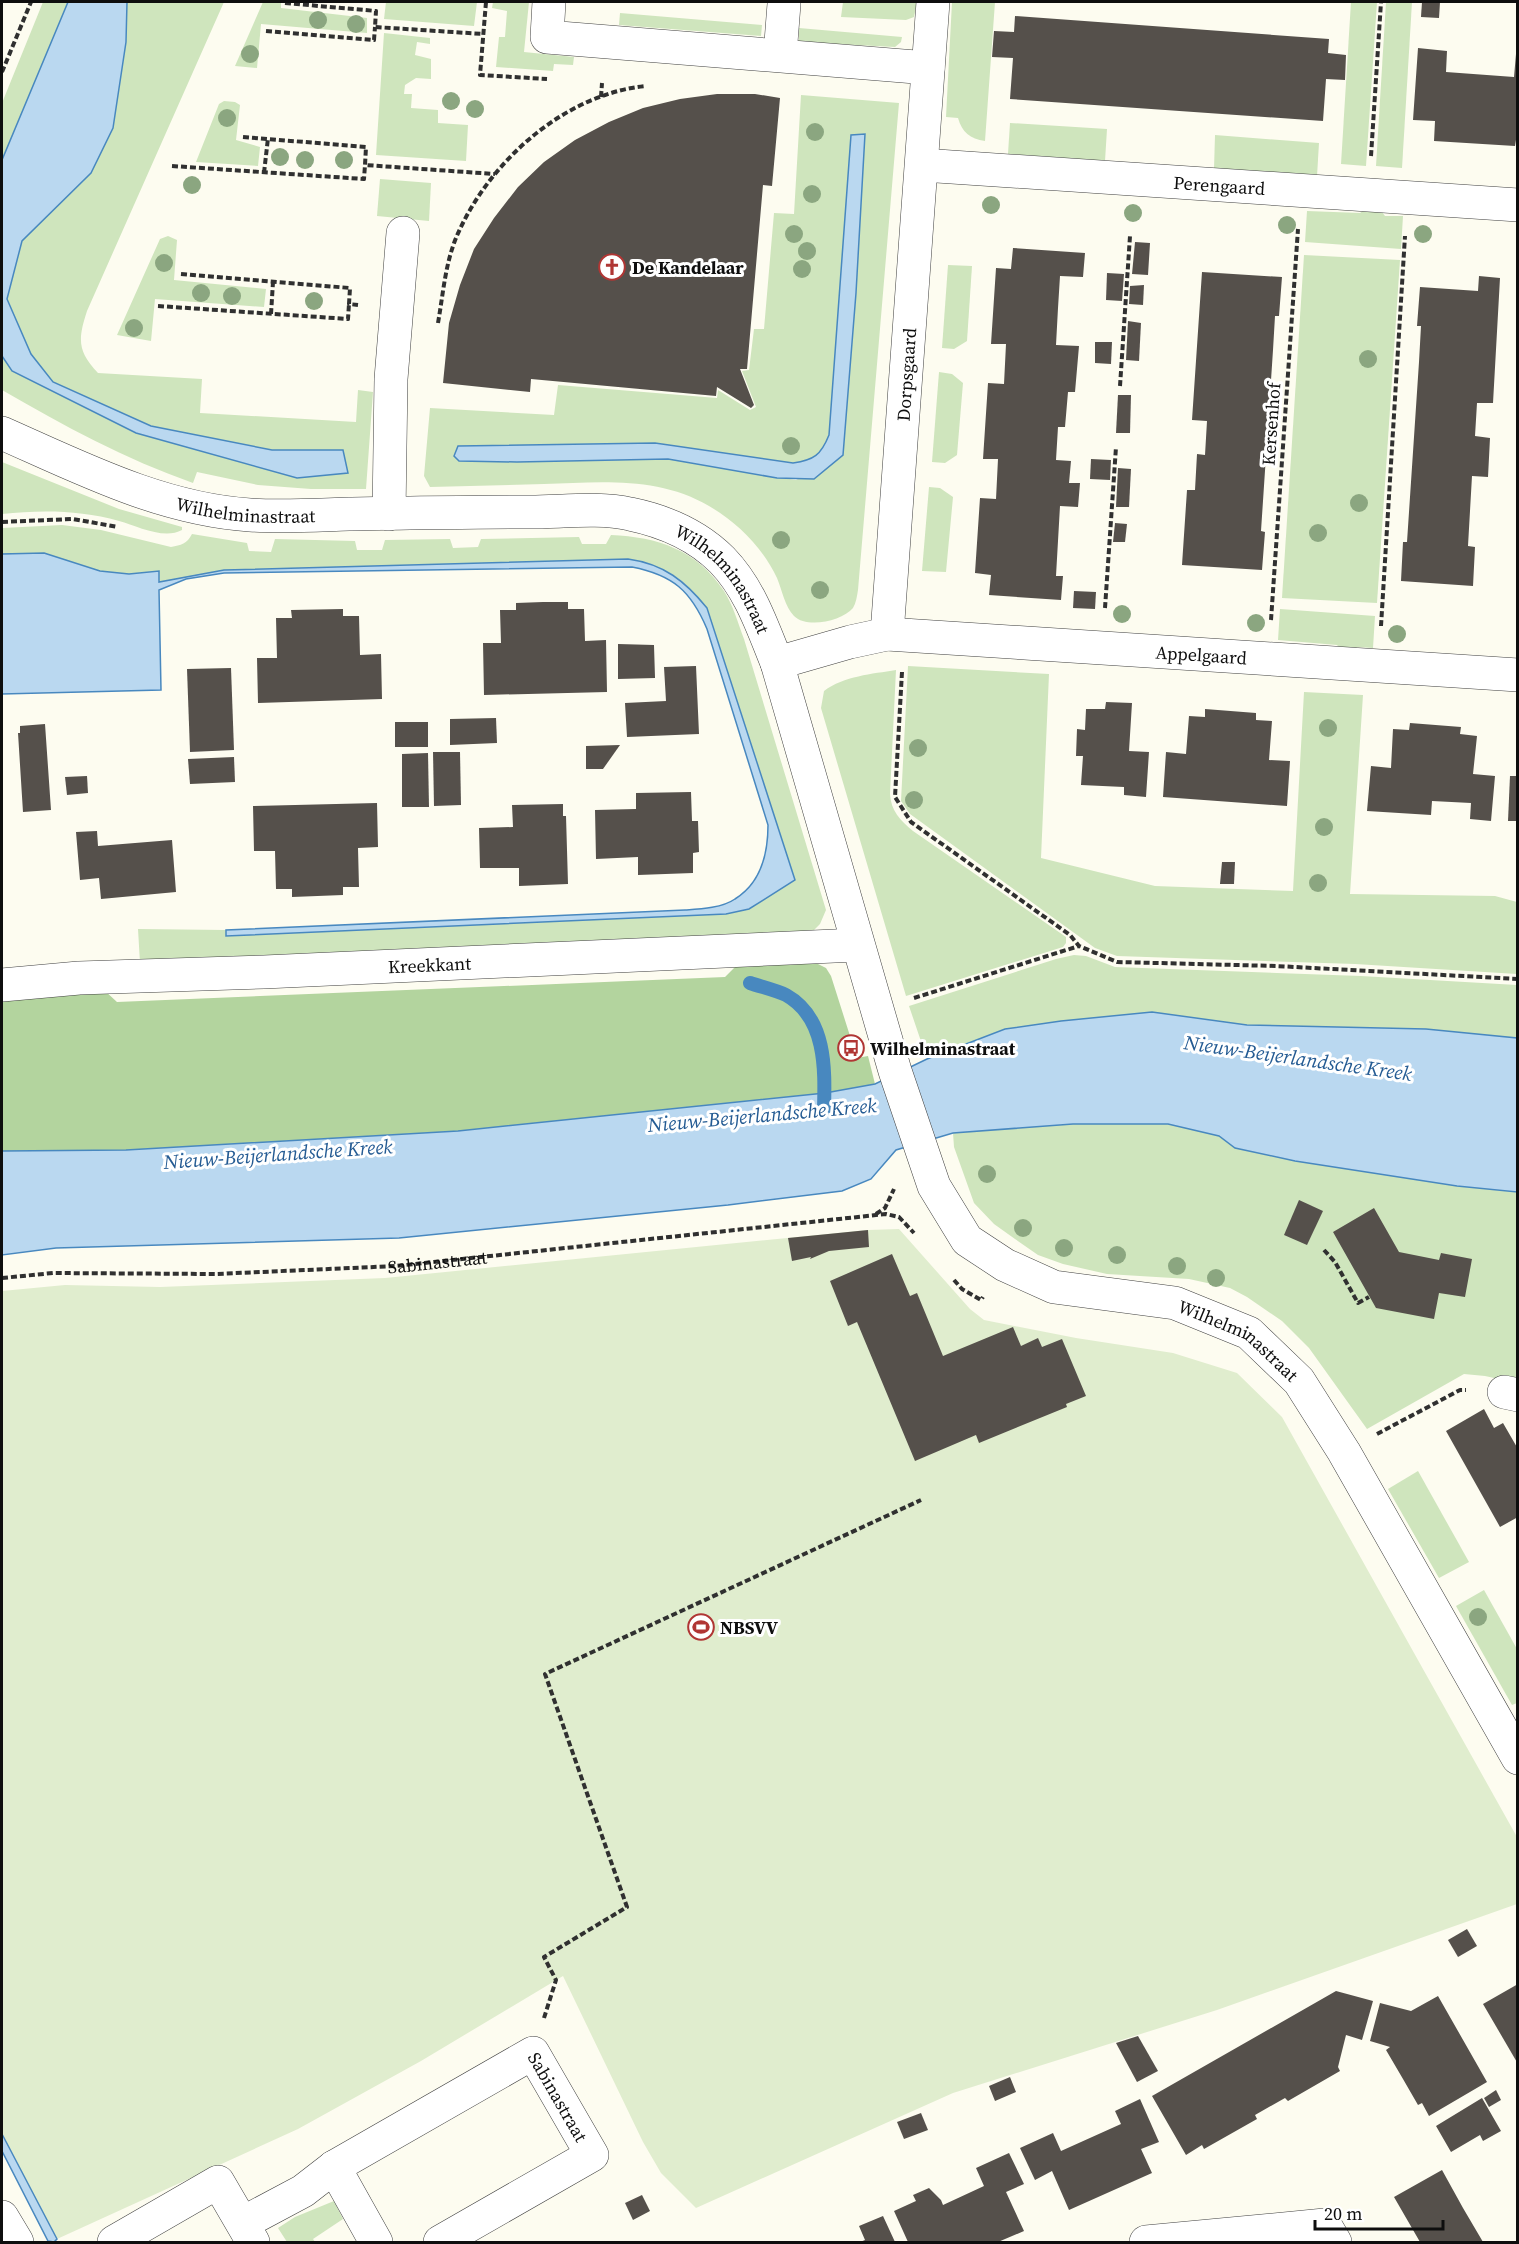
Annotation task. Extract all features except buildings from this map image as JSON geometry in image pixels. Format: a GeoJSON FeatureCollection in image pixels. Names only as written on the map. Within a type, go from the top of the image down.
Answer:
{"type":"FeatureCollection","features":[{"type":"Feature","properties":{"kind":"street"},"geometry":{"type":"LineString","coordinates":[[549,2],[547,37],[928,68]]}},
{"type":"Feature","properties":{"kind":"street","name":"Dorpsgaard"},"geometry":{"type":"LineString","coordinates":[[896,635],[933,2]]}},
{"type":"Feature","properties":{"kind":"street"},"geometry":{"type":"LineString","coordinates":[[780,55],[784,4]]}},
{"type":"Feature","properties":{"kind":"street","name":"Perengaard"},"geometry":{"type":"LineString","coordinates":[[922,165],[1518,205]]}},
{"type":"Feature","properties":{"kind":"street"},"geometry":{"type":"LineString","coordinates":[[389,514],[392,379],[404,233]]}},
{"type":"Feature","properties":{"kind":"street","name":"Wilhelminastraat"},"geometry":{"type":"LineString","coordinates":[[2,432],[151,496],[210,510],[251,515],[289,516],[628,513],[666,523],[694,538],[712,552],[738,579],[754,606],[777,663],[895,1071],[934,1186],[967,1240],[1005,1265],[1054,1287],[1175,1303],[1249,1333],[1299,1381],[1344,1452],[1518,1758]]}},
{"type":"Feature","properties":{"kind":"street"},"geometry":{"type":"LineString","coordinates":[[777,663],[850,642],[896,635]]}},
{"type":"Feature","properties":{"kind":"street","name":"Appelgaard"},"geometry":{"type":"LineString","coordinates":[[896,635],[1518,675]]}},
{"type":"Feature","properties":{"kind":"street","name":"Kreekkant"},"geometry":{"type":"LineString","coordinates":[[2,985],[79,978],[264,972],[857,945]]}},
{"type":"Feature","properties":{"kind":"street","name":"Sabinastraat"},"geometry":{"type":"LineString","coordinates":[[114,2242],[218,2182],[248,2233],[334,2167],[533,2053],[592,2155],[440,2242]]}},
{"type":"Feature","properties":{"kind":"street"},"geometry":{"type":"LineString","coordinates":[[334,2167],[376,2242]]}},
{"type":"Feature","properties":{"kind":"street"},"geometry":{"type":"LineString","coordinates":[[2,2217],[17,2242]]}},
{"type":"Feature","properties":{"kind":"street"},"geometry":{"type":"LineString","coordinates":[[1146,2242],[1325,2225],[1335,2242]]}},
{"type":"Feature","properties":{"kind":"path"},"geometry":{"type":"LineString","coordinates":[[2,72],[31,2]]}},
{"type":"Feature","properties":{"kind":"path"},"geometry":{"type":"LineString","coordinates":[[1369,195],[1381,2]]}},
{"type":"Feature","properties":{"kind":"path"},"geometry":{"type":"LineString","coordinates":[[266,32],[374,40],[376,11],[285,3]]}},
{"type":"Feature","properties":{"kind":"path"},"geometry":{"type":"LineString","coordinates":[[375,27],[483,34]]}},
{"type":"Feature","properties":{"kind":"path"},"geometry":{"type":"LineString","coordinates":[[601,97],[602,83]]}},
{"type":"Feature","properties":{"kind":"path"},"geometry":{"type":"LineString","coordinates":[[437,325],[447,268],[468,212],[511,155],[536,132],[601,97],[651,86]]}},
{"type":"Feature","properties":{"kind":"path"},"geometry":{"type":"LineString","coordinates":[[172,166],[364,179],[366,147],[243,137]]}},
{"type":"Feature","properties":{"kind":"path"},"geometry":{"type":"LineString","coordinates":[[264,172],[268,138]]}},
{"type":"Feature","properties":{"kind":"path"},"geometry":{"type":"LineString","coordinates":[[365,165],[495,174]]}},
{"type":"Feature","properties":{"kind":"path","name":"Kersenhof"},"geometry":{"type":"LineString","coordinates":[[1269,659],[1301,191]]}},
{"type":"Feature","properties":{"kind":"path"},"geometry":{"type":"LineString","coordinates":[[1378,666],[1408,198]]}},
{"type":"Feature","properties":{"kind":"path"},"geometry":{"type":"LineString","coordinates":[[1120,386],[1130,236]]}},
{"type":"Feature","properties":{"kind":"path"},"geometry":{"type":"LineString","coordinates":[[158,306],[348,319],[350,288],[181,274]]}},
{"type":"Feature","properties":{"kind":"path"},"geometry":{"type":"LineString","coordinates":[[271,314],[273,282]]}},
{"type":"Feature","properties":{"kind":"path"},"geometry":{"type":"LineString","coordinates":[[349,304],[440,311]]}},
{"type":"Feature","properties":{"kind":"path"},"geometry":{"type":"LineString","coordinates":[[1103,648],[1116,447]]}},
{"type":"Feature","properties":{"kind":"path"},"geometry":{"type":"LineString","coordinates":[[2,522],[73,519],[122,528]]}},
{"type":"Feature","properties":{"kind":"path"},"geometry":{"type":"LineString","coordinates":[[896,635],[902,667],[895,797],[911,822],[1070,935],[1079,946],[1117,962],[1276,966],[1518,980]]}},
{"type":"Feature","properties":{"kind":"path"},"geometry":{"type":"LineString","coordinates":[[876,1010],[1079,946]]}},
{"type":"Feature","properties":{"kind":"path","name":"Sabinastraat"},"geometry":{"type":"LineString","coordinates":[[2,1278],[53,1273],[216,1274],[396,1266],[873,1215]]}},
{"type":"Feature","properties":{"kind":"path"},"geometry":{"type":"LineString","coordinates":[[1324,1250],[1335,1262],[1358,1303],[1369,1297]]}},
{"type":"Feature","properties":{"kind":"path"},"geometry":{"type":"LineString","coordinates":[[1344,1452],[1460,1390],[1511,1393]]}},
{"type":"Feature","properties":{"kind":"path"},"geometry":{"type":"LineString","coordinates":[[533,2053],[556,1980],[544,1957],[627,1907],[545,1674],[921,1500]]}},
{"type":"Feature","properties":{"kind":"green space"},"geometry":{"type":"Polygon","coordinates":[[[43,2],[68,2],[2,160],[2,103],[43,2]]]}},
{"type":"Feature","properties":{"kind":"green space"},"geometry":{"type":"Polygon","coordinates":[[[127,2],[224,2],[87,311],[81,337],[86,358],[98,373],[202,379],[200,413],[356,422],[358,390],[373,392],[366,489],[311,489],[258,485],[197,472],[193,483],[95,441],[2,390],[2,356],[12,371],[136,433],[297,478],[343,450],[272,450],[151,426],[53,382],[31,354],[7,299],[22,241],[91,173],[126,42],[127,2]]]}},
{"type":"Feature","properties":{"kind":"green space"},"geometry":{"type":"Polygon","coordinates":[[[263,2],[281,2],[281,8],[367,18],[367,33],[261,24],[257,68],[235,66],[263,2]]]}},
{"type":"Feature","properties":{"kind":"green space"},"geometry":{"type":"Polygon","coordinates":[[[386,2],[477,2],[474,26],[384,19],[386,2]]]}},
{"type":"Feature","properties":{"kind":"green space"},"geometry":{"type":"Polygon","coordinates":[[[493,2],[529,2],[524,52],[574,57],[573,65],[554,64],[553,71],[496,67],[499,37],[505,37],[507,11],[492,8],[493,2]]]}},
{"type":"Feature","properties":{"kind":"green space"},"geometry":{"type":"Polygon","coordinates":[[[843,2],[917,2],[914,17],[906,20],[841,17],[843,2]]]}},
{"type":"Feature","properties":{"kind":"green space"},"geometry":{"type":"Polygon","coordinates":[[[952,2],[995,2],[985,141],[967,134],[958,118],[946,117],[952,2]]]}},
{"type":"Feature","properties":{"kind":"green space"},"geometry":{"type":"Polygon","coordinates":[[[1351,2],[1377,2],[1366,166],[1341,164],[1351,2]]]}},
{"type":"Feature","properties":{"kind":"green space"},"geometry":{"type":"Polygon","coordinates":[[[1386,2],[1412,2],[1402,168],[1376,166],[1386,2]]]}},
{"type":"Feature","properties":{"kind":"green space"},"geometry":{"type":"Polygon","coordinates":[[[620,13],[762,25],[761,36],[619,25],[620,13]]]}},
{"type":"Feature","properties":{"kind":"green space"},"geometry":{"type":"Polygon","coordinates":[[[799,28],[902,37],[901,42],[895,47],[799,42],[799,28]]]}},
{"type":"Feature","properties":{"kind":"green space"},"geometry":{"type":"Polygon","coordinates":[[[384,33],[430,38],[430,44],[417,42],[415,55],[431,59],[431,79],[416,78],[405,85],[404,94],[412,94],[411,108],[438,110],[438,123],[468,125],[466,161],[376,155],[384,33]]]}},
{"type":"Feature","properties":{"kind":"green space"},"geometry":{"type":"Polygon","coordinates":[[[801,95],[899,103],[858,590],[854,606],[848,613],[833,620],[815,623],[800,620],[794,616],[765,556],[749,537],[730,520],[690,496],[649,485],[607,482],[430,487],[424,476],[430,408],[554,415],[558,385],[717,398],[718,390],[750,410],[756,407],[742,371],[749,370],[754,329],[764,329],[774,213],[794,214],[801,95]],[[864,134],[829,436],[816,456],[793,463],[655,443],[458,446],[459,461],[668,459],[796,480],[843,455],[856,293],[864,134]]]}},
{"type":"Feature","properties":{"kind":"green space"},"geometry":{"type":"Polygon","coordinates":[[[224,101],[240,105],[236,140],[260,147],[258,166],[196,162],[219,104],[224,101]]]}},
{"type":"Feature","properties":{"kind":"green space"},"geometry":{"type":"Polygon","coordinates":[[[1010,123],[1107,129],[1105,161],[1008,154],[1010,123]]]}},
{"type":"Feature","properties":{"kind":"green space"},"geometry":{"type":"Polygon","coordinates":[[[1215,135],[1319,143],[1317,176],[1214,169],[1215,135]]]}},
{"type":"Feature","properties":{"kind":"green space"},"geometry":{"type":"Polygon","coordinates":[[[380,179],[431,183],[429,221],[377,216],[380,179]]]}},
{"type":"Feature","properties":{"kind":"green space"},"geometry":{"type":"Polygon","coordinates":[[[1368,207],[1379,208],[1385,216],[1403,216],[1401,249],[1305,242],[1307,211],[1360,213],[1368,207]]]}},
{"type":"Feature","properties":{"kind":"green space"},"geometry":{"type":"Polygon","coordinates":[[[168,236],[177,240],[174,280],[266,289],[264,307],[155,299],[151,341],[117,335],[160,239],[168,236]]]}},
{"type":"Feature","properties":{"kind":"green space"},"geometry":{"type":"Polygon","coordinates":[[[1304,255],[1400,260],[1377,603],[1282,598],[1304,255]]]}},
{"type":"Feature","properties":{"kind":"green space"},"geometry":{"type":"Polygon","coordinates":[[[948,265],[972,266],[967,341],[954,349],[942,348],[948,265]]]}},
{"type":"Feature","properties":{"kind":"green space"},"geometry":{"type":"Polygon","coordinates":[[[939,372],[952,374],[963,383],[957,455],[945,463],[932,462],[939,372]]]}},
{"type":"Feature","properties":{"kind":"green space"},"geometry":{"type":"Polygon","coordinates":[[[2,462],[119,509],[182,527],[182,530],[175,533],[159,533],[104,517],[75,513],[2,514],[2,462]]]}},
{"type":"Feature","properties":{"kind":"green space"},"geometry":{"type":"Polygon","coordinates":[[[929,487],[940,488],[953,497],[946,572],[922,571],[929,487]]]}},
{"type":"Feature","properties":{"kind":"green space"},"geometry":{"type":"Polygon","coordinates":[[[62,525],[101,530],[171,547],[183,544],[192,534],[247,543],[249,551],[271,552],[275,539],[355,541],[357,550],[382,550],[385,540],[450,539],[453,548],[478,547],[481,539],[579,537],[582,544],[606,544],[611,535],[645,539],[675,548],[702,565],[713,577],[727,596],[735,614],[826,910],[820,924],[813,931],[140,963],[138,929],[226,930],[227,936],[726,914],[794,880],[707,608],[689,587],[665,571],[628,559],[224,570],[159,582],[158,571],[129,574],[100,571],[44,553],[2,554],[2,528],[62,525]]]}},
{"type":"Feature","properties":{"kind":"green space"},"geometry":{"type":"Polygon","coordinates":[[[1280,609],[1375,616],[1373,648],[1357,647],[1351,654],[1344,653],[1337,645],[1278,640],[1280,609]]]}},
{"type":"Feature","properties":{"kind":"green space"},"geometry":{"type":"Polygon","coordinates":[[[908,666],[1049,674],[1041,858],[1155,886],[1293,891],[1304,692],[1363,695],[1350,894],[1495,896],[1517,902],[1517,974],[1355,964],[1117,956],[1095,948],[910,814],[901,801],[908,666]]]}},
{"type":"Feature","properties":{"kind":"green space"},"geometry":{"type":"Polygon","coordinates":[[[896,670],[890,794],[897,815],[913,831],[1066,937],[1063,947],[906,996],[821,708],[824,691],[832,686],[858,676],[896,670]]]}},
{"type":"Feature","properties":{"kind":"green space"},"geometry":{"type":"Polygon","coordinates":[[[1074,955],[1086,956],[1115,967],[1361,976],[1517,985],[1517,1038],[1426,1029],[1247,1025],[1152,1012],[1005,1029],[927,1059],[909,1006],[1074,955]]]}},
{"type":"Feature","properties":{"kind":"green space"},"geometry":{"type":"Polygon","coordinates":[[[814,962],[826,968],[831,976],[857,1058],[868,1056],[875,1084],[825,1093],[458,1131],[126,1150],[2,1151],[2,997],[104,990],[117,1002],[725,977],[738,964],[814,962]]]}},
{"type":"Feature","properties":{"kind":"green space"},"geometry":{"type":"Polygon","coordinates":[[[1073,1124],[1168,1124],[1219,1136],[1235,1148],[1295,1161],[1457,1186],[1517,1192],[1517,1383],[1464,1374],[1367,1429],[1309,1348],[1282,1321],[1230,1288],[1189,1279],[1107,1274],[1063,1264],[1038,1255],[994,1224],[974,1203],[954,1147],[953,1133],[1073,1124]]]}},
{"type":"Feature","properties":{"kind":"green space","name":"NBSVV"},"geometry":{"type":"Polygon","coordinates":[[[899,1229],[970,1309],[984,1320],[1076,1338],[1173,1353],[1237,1373],[1282,1417],[1517,1837],[1517,1904],[1217,2010],[953,2093],[696,2208],[661,2173],[643,2142],[563,1976],[421,2061],[298,2129],[57,2239],[2,2134],[2,1291],[65,1285],[160,1287],[385,1278],[868,1230],[899,1229]]]}},
{"type":"Feature","properties":{"kind":"green space"},"geometry":{"type":"Polygon","coordinates":[[[1418,1471],[1469,1562],[1439,1578],[1388,1489],[1418,1471]]]}},
{"type":"Feature","properties":{"kind":"green space"},"geometry":{"type":"Polygon","coordinates":[[[1484,1590],[1517,1649],[1517,1703],[1512,1705],[1456,1606],[1484,1590]]]}},
{"type":"Feature","properties":{"kind":"green space"},"geometry":{"type":"Polygon","coordinates":[[[334,2201],[343,2219],[313,2239],[315,2242],[287,2242],[278,2228],[295,2217],[334,2201]]]}},
{"type":"Feature","properties":{"kind":"water"},"geometry":{"type":"Polygon","coordinates":[[[68,2],[127,2],[126,42],[113,128],[91,173],[22,241],[7,299],[31,354],[53,382],[151,426],[272,450],[343,450],[348,473],[297,478],[136,433],[12,371],[2,356],[2,160],[68,2]]]}},
{"type":"Feature","properties":{"kind":"water"},"geometry":{"type":"Polygon","coordinates":[[[865,134],[856,293],[843,455],[814,479],[777,478],[668,459],[517,462],[459,461],[454,456],[458,446],[655,443],[793,463],[812,458],[820,452],[829,435],[851,135],[865,134]]]}},
{"type":"Feature","properties":{"kind":"water"},"geometry":{"type":"Polygon","coordinates":[[[44,553],[100,571],[129,574],[159,571],[159,582],[224,570],[628,559],[652,565],[682,582],[707,608],[795,880],[749,909],[726,914],[226,936],[226,930],[691,910],[718,906],[735,899],[751,885],[757,876],[764,856],[768,825],[701,616],[687,595],[670,580],[632,567],[224,573],[186,579],[159,590],[161,690],[2,694],[2,554],[44,553]]]}},
{"type":"Feature","properties":{"kind":"water","name":"Nieuw-Beijerlandsche Kreek"},"geometry":{"type":"Polygon","coordinates":[[[1152,1012],[1247,1025],[1426,1029],[1517,1038],[1517,1192],[1457,1186],[1295,1161],[1235,1148],[1219,1136],[1168,1124],[1073,1124],[953,1133],[896,1150],[871,1179],[842,1191],[728,1205],[399,1238],[56,1248],[2,1255],[2,1151],[126,1150],[458,1131],[825,1093],[875,1084],[927,1059],[1005,1029],[1152,1012]]]}},
{"type":"Feature","properties":{"kind":"water"},"geometry":{"type":"Polygon","coordinates":[[[2,2134],[57,2239],[54,2242],[48,2241],[2,2151],[2,2134]]]}},
{"type":"Feature","properties":{"kind":"waterway","name":"Nieuw-Beijerlandsche Kreek"},"geometry":{"type":"LineString","coordinates":[[750,983],[786,995],[809,1017],[821,1046],[824,1110]]}},
{"type":"Feature","properties":{"kind":"place","name":"De Kandelaar"},"geometry":{"type":"Point","coordinates":[612,267]}},
{"type":"Feature","properties":{"kind":"place","name":"Wilhelminastraat"},"geometry":{"type":"Point","coordinates":[851,1048]}},
{"type":"Feature","properties":{"kind":"place","name":"NBSVV"},"geometry":{"type":"Point","coordinates":[701,1627]}}]}
